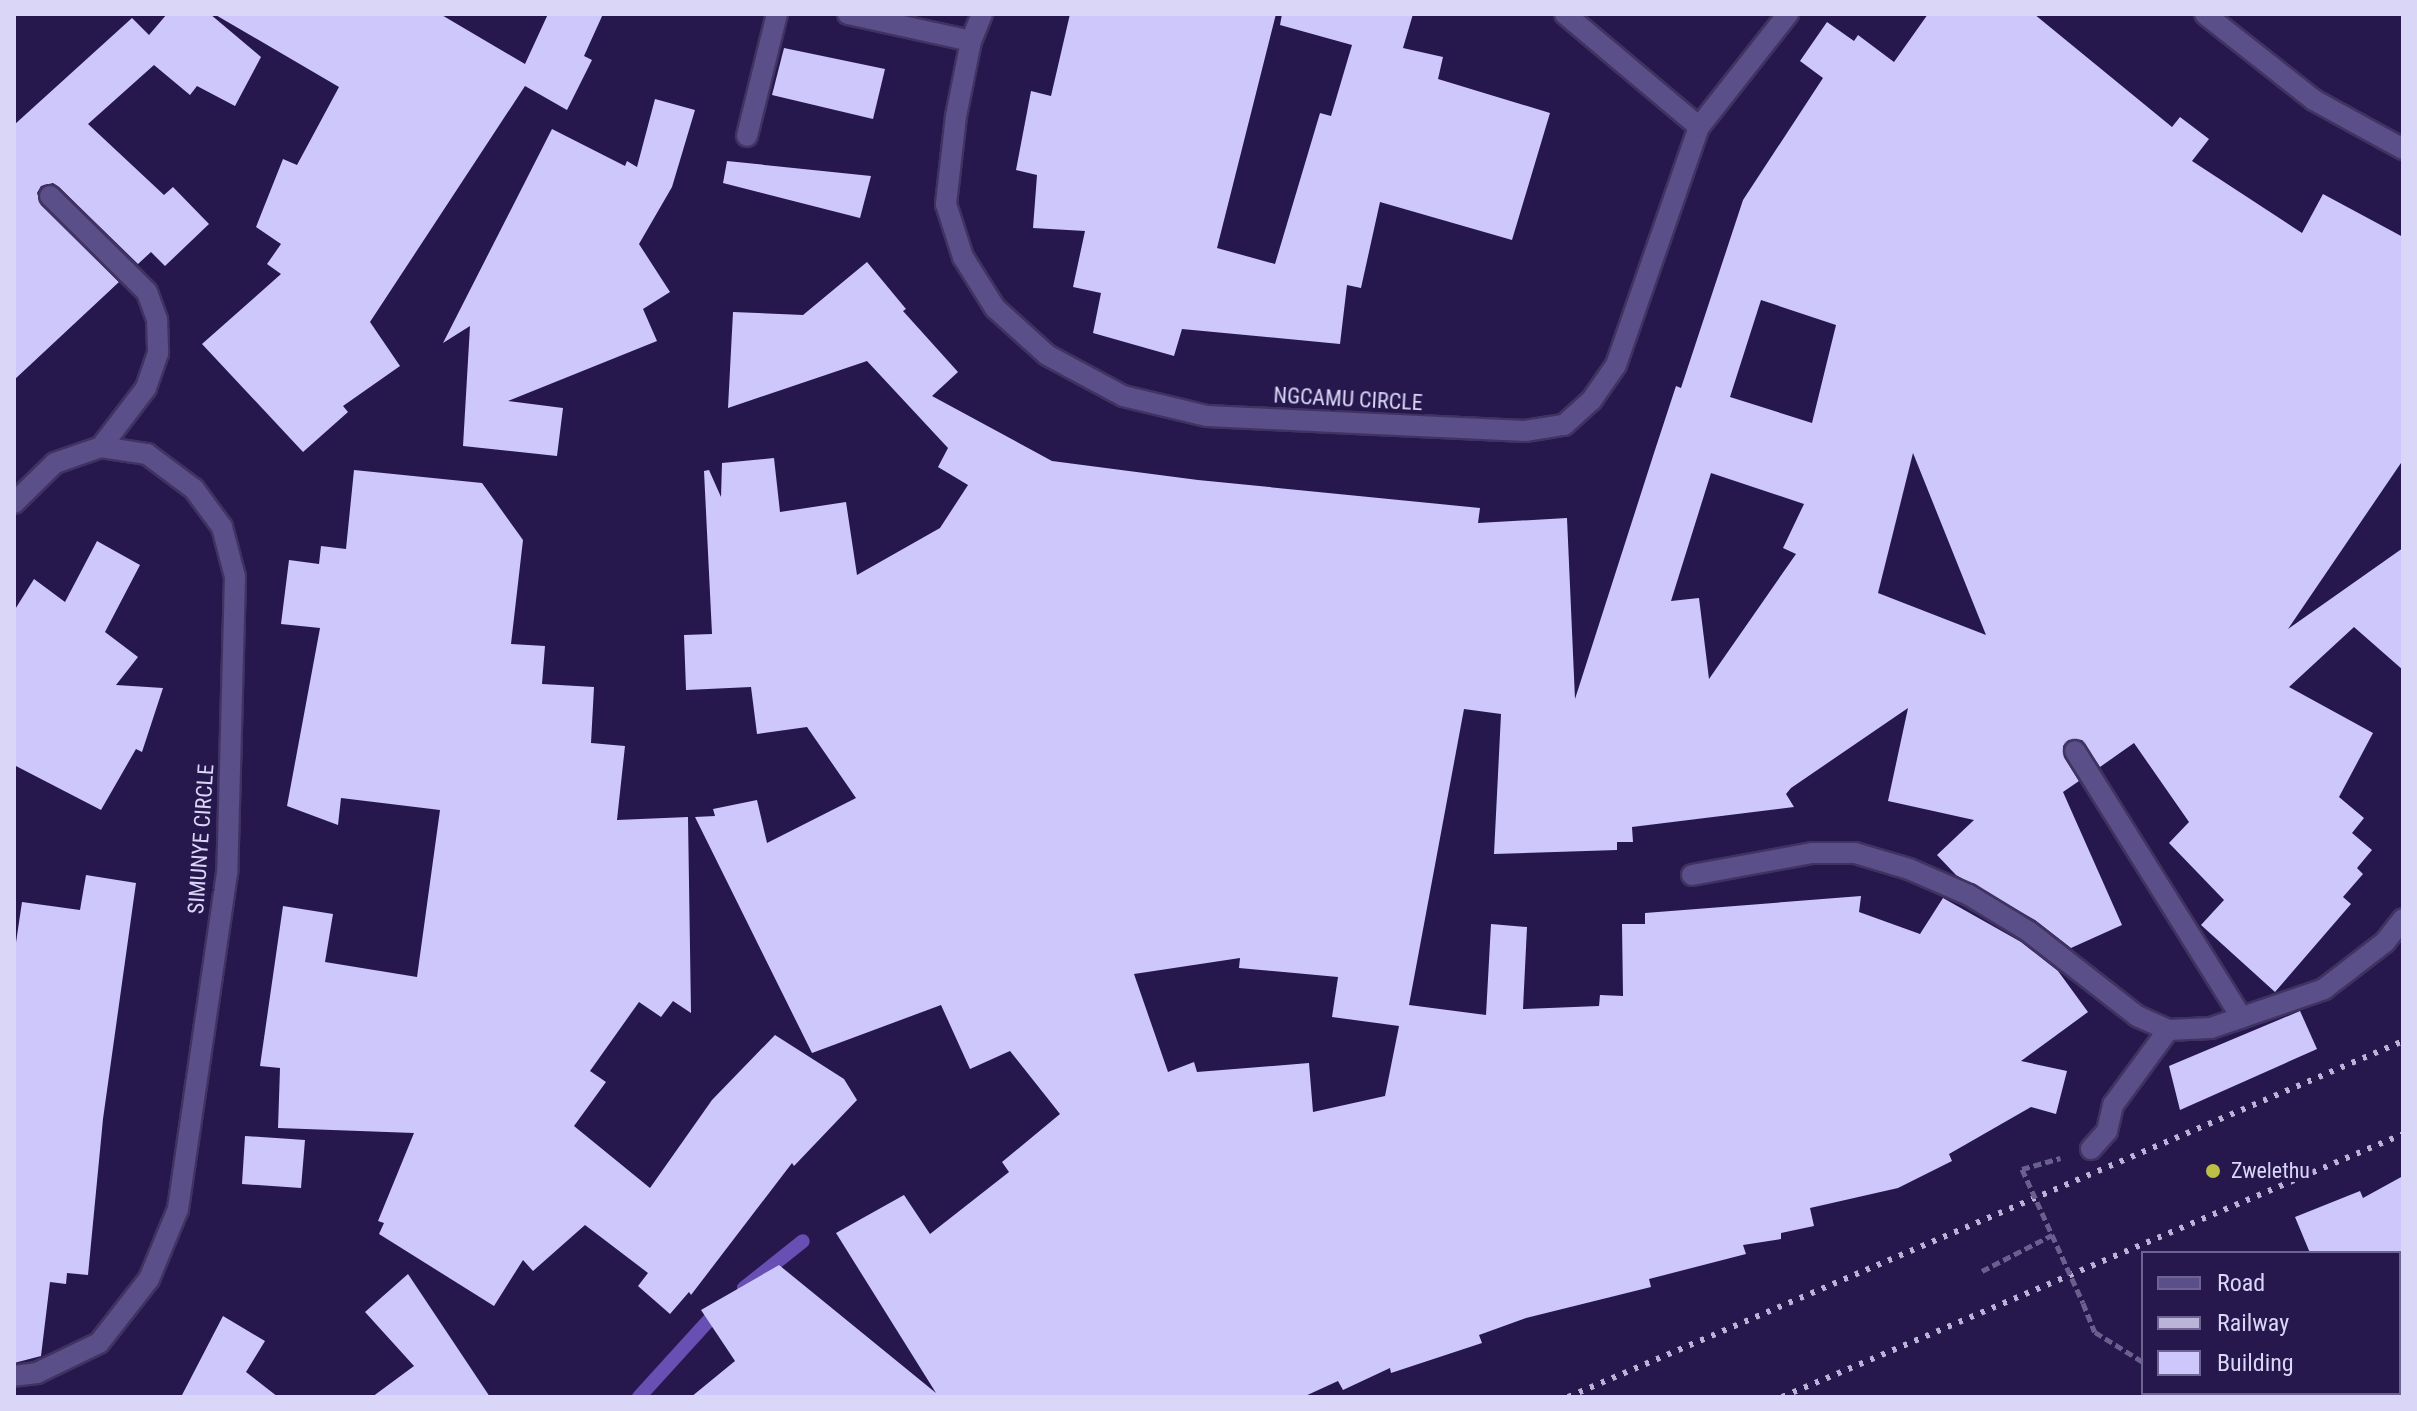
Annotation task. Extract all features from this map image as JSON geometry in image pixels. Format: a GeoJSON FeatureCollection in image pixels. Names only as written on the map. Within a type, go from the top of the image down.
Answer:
{"type":"FeatureCollection","features":[{"type":"Feature","properties":{"kind":"street"},"geometry":{"type":"LineString","coordinates":[[747,136],[777,14]]}},
{"type":"Feature","properties":{"kind":"street"},"geometry":{"type":"LineString","coordinates":[[848,14],[971,41]]}},
{"type":"Feature","properties":{"kind":"street","name":"NGCAMU CIRCLE"},"geometry":{"type":"LineString","coordinates":[[982,14],[971,41],[956,116],[946,204],[963,257],[995,308],[1060,362],[1123,396],[1207,416],[1525,431],[1564,425],[1591,401],[1616,365],[1699,127],[1788,14]]}},
{"type":"Feature","properties":{"kind":"street"},"geometry":{"type":"LineString","coordinates":[[1565,14],[1699,127]]}},
{"type":"Feature","properties":{"kind":"street"},"geometry":{"type":"LineString","coordinates":[[2205,14],[2314,100],[2403,149]]}},
{"type":"Feature","properties":{"kind":"street"},"geometry":{"type":"LineString","coordinates":[[50,196],[147,292],[157,320],[158,353],[146,388],[101,447]]}},
{"type":"Feature","properties":{"kind":"street","name":"SIMUNYE CIRCLE"},"geometry":{"type":"LineString","coordinates":[[14,503],[55,463],[101,447],[147,454],[194,489],[222,527],[235,577],[227,873],[178,1209],[149,1279],[99,1343],[37,1373],[14,1376]]}},
{"type":"Feature","properties":{"kind":"street"},"geometry":{"type":"LineString","coordinates":[[2075,751],[2241,1017]]}},
{"type":"Feature","properties":{"kind":"street"},"geometry":{"type":"LineString","coordinates":[[1692,875],[1812,853],[1855,853],[1909,869],[1969,895],[2028,931],[2137,1016],[2168,1030],[2211,1028],[2324,989],[2385,942],[2403,919]]}},
{"type":"Feature","properties":{"kind":"street"},"geometry":{"type":"LineString","coordinates":[[2091,1149],[2107,1131],[2113,1105],[2168,1030]]}},
{"type":"Feature","properties":{"kind":"path"},"geometry":{"type":"LineString","coordinates":[[2022,1169],[2095,1332],[2141,1361]]}},
{"type":"Feature","properties":{"kind":"path"},"geometry":{"type":"LineString","coordinates":[[1982,1271],[2052,1235]]}},
{"type":"Feature","properties":{"kind":"building"},"geometry":{"type":"Polygon","coordinates":[[[167,14],[210,14],[261,57],[235,106],[197,86],[190,95],[154,65],[88,124],[164,195],[173,187],[209,224],[165,266],[151,252],[138,264],[59,187],[53,183],[41,186],[37,193],[41,205],[119,282],[14,380],[14,125],[132,18],[149,35],[167,14]]]}},
{"type":"Feature","properties":{"kind":"building"},"geometry":{"type":"Polygon","coordinates":[[[214,14],[440,14],[525,64],[548,14],[603,14],[584,56],[592,60],[567,110],[525,86],[370,322],[400,366],[343,406],[348,412],[303,452],[202,344],[281,274],[267,264],[281,244],[256,227],[283,159],[297,165],[339,87],[214,14]]]}},
{"type":"Feature","properties":{"kind":"building"},"geometry":{"type":"Polygon","coordinates":[[[1070,14],[1276,14],[1217,248],[1275,264],[1320,113],[1331,116],[1352,45],[1280,25],[1282,14],[1413,14],[1403,48],[1443,57],[1438,79],[1550,113],[1512,240],[1380,202],[1361,288],[1347,285],[1340,344],[1182,329],[1174,356],[1093,333],[1101,293],[1073,287],[1085,231],[1033,228],[1037,175],[1016,170],[1031,91],[1051,96],[1070,14]]]}},
{"type":"Feature","properties":{"kind":"building"},"geometry":{"type":"Polygon","coordinates":[[[1928,14],[2034,14],[2172,127],[2180,117],[2209,139],[2192,161],[2302,233],[2323,194],[2403,237],[2403,460],[2288,629],[2403,548],[2403,670],[2354,627],[2289,687],[2373,733],[2339,797],[2364,818],[2352,833],[2372,850],[2357,868],[2363,874],[2343,897],[2351,904],[2275,992],[2201,925],[2224,900],[2169,843],[2189,822],[2134,743],[2100,767],[2082,740],[2069,740],[2063,746],[2064,757],[2079,781],[2063,792],[2122,925],[2071,948],[2035,920],[1956,875],[1937,855],[1974,820],[1888,801],[1908,708],[1791,788],[1786,794],[1794,807],[1632,827],[1633,842],[1617,842],[1617,850],[1494,854],[1501,714],[1464,709],[1409,1005],[1486,1015],[1491,924],[1527,927],[1523,1009],[1599,1006],[1600,995],[1623,996],[1622,924],[1645,924],[1645,913],[1861,896],[1859,912],[1920,934],[1943,898],[2021,942],[2058,971],[2088,1012],[2021,1061],[2067,1071],[2056,1114],[2031,1107],[1949,1154],[1952,1161],[1898,1188],[1810,1208],[1814,1226],[1781,1233],[1781,1239],[1743,1245],[1746,1254],[1649,1279],[1651,1287],[1526,1318],[1479,1335],[1482,1343],[1391,1373],[1390,1368],[1343,1390],[1338,1381],[1303,1397],[691,1397],[735,1361],[701,1310],[779,1265],[936,1393],[836,1233],[904,1195],[930,1234],[1009,1172],[1002,1162],[1060,1114],[1010,1051],[970,1069],[941,1005],[812,1053],[695,817],[715,816],[713,809],[757,800],[767,843],[856,798],[807,727],[757,734],[751,687],[686,690],[684,635],[712,634],[704,471],[709,470],[721,497],[722,463],[774,458],[780,512],[846,502],[857,575],[940,528],[968,485],[938,467],[948,448],[867,361],[728,408],[733,312],[803,315],[867,262],[906,309],[903,311],[958,372],[932,396],[1052,461],[1198,480],[1480,508],[1478,523],[1567,518],[1575,699],[1676,386],[1681,388],[1743,200],[1823,78],[1800,61],[1827,22],[1854,41],[1858,35],[1894,62],[1928,14]],[[1761,300],[1730,397],[1812,423],[1836,325],[1761,300]],[[1913,453],[1878,593],[1986,635],[1913,453]],[[1711,473],[1671,601],[1699,598],[1709,679],[1796,554],[1783,548],[1804,504],[1711,473]],[[1240,958],[1134,974],[1168,1072],[1194,1062],[1197,1072],[1309,1063],[1313,1112],[1385,1096],[1399,1026],[1332,1017],[1338,977],[1239,968],[1240,958]]]}},
{"type":"Feature","properties":{"kind":"building"},"geometry":{"type":"Polygon","coordinates":[[[784,48],[885,69],[873,119],[772,95],[784,48]]]}},
{"type":"Feature","properties":{"kind":"building"},"geometry":{"type":"Polygon","coordinates":[[[655,99],[695,110],[672,187],[639,244],[670,292],[643,309],[657,341],[508,401],[563,408],[557,456],[463,446],[470,326],[443,343],[552,129],[625,166],[627,161],[637,167],[655,99]]]}},
{"type":"Feature","properties":{"kind":"building"},"geometry":{"type":"Polygon","coordinates":[[[727,161],[871,176],[860,218],[723,183],[727,161]]]}},
{"type":"Feature","properties":{"kind":"building"},"geometry":{"type":"Polygon","coordinates":[[[354,470],[482,483],[523,540],[511,644],[545,646],[542,684],[594,687],[591,743],[625,746],[617,820],[688,817],[691,1013],[673,1001],[661,1017],[639,1002],[590,1071],[606,1082],[574,1126],[650,1188],[712,1100],[775,1035],[844,1079],[857,1100],[794,1166],[792,1163],[691,1295],[689,1292],[670,1314],[638,1286],[648,1273],[585,1225],[533,1271],[523,1260],[494,1306],[379,1234],[384,1223],[378,1221],[414,1133],[278,1128],[280,1068],[260,1066],[283,906],[333,914],[325,962],[417,977],[440,810],[341,798],[338,825],[287,806],[320,628],[281,624],[289,560],[319,564],[321,546],[346,549],[354,470]]]}},
{"type":"Feature","properties":{"kind":"building"},"geometry":{"type":"Polygon","coordinates":[[[97,541],[140,565],[105,632],[138,657],[116,685],[163,688],[142,752],[136,749],[101,810],[14,765],[14,611],[34,579],[65,602],[97,541]]]}},
{"type":"Feature","properties":{"kind":"building"},"geometry":{"type":"Polygon","coordinates":[[[86,875],[136,883],[103,1119],[88,1275],[67,1273],[66,1284],[50,1282],[41,1356],[14,1363],[14,956],[22,902],[80,910],[86,875]]]}},
{"type":"Feature","properties":{"kind":"building"},"geometry":{"type":"Polygon","coordinates":[[[2300,1011],[2317,1049],[2180,1110],[2169,1066],[2300,1011]]]}},
{"type":"Feature","properties":{"kind":"building"},"geometry":{"type":"Polygon","coordinates":[[[245,1136],[305,1140],[301,1188],[242,1184],[245,1136]]]}},
{"type":"Feature","properties":{"kind":"building"},"geometry":{"type":"Polygon","coordinates":[[[2403,1176],[2403,1253],[2309,1251],[2295,1217],[2360,1191],[2363,1198],[2403,1176]]]}},
{"type":"Feature","properties":{"kind":"building"},"geometry":{"type":"Polygon","coordinates":[[[408,1274],[490,1397],[372,1397],[414,1366],[365,1312],[408,1274]]]}},
{"type":"Feature","properties":{"kind":"building"},"geometry":{"type":"Polygon","coordinates":[[[223,1316],[265,1341],[246,1372],[278,1397],[181,1397],[223,1316]]]}},
{"type":"Feature","properties":{"kind":"waterway"},"geometry":{"type":"LineString","coordinates":[[744,1288],[803,1241]]}},
{"type":"Feature","properties":{"kind":"waterway"},"geometry":{"type":"LineString","coordinates":[[639,1397],[721,1307]]}},
{"type":"Feature","properties":{"kind":"railway"},"geometry":{"type":"LineString","coordinates":[[1568,1397],[2403,1041]]}},
{"type":"Feature","properties":{"kind":"railway"},"geometry":{"type":"LineString","coordinates":[[1782,1397],[2403,1134]]}},
{"type":"Feature","properties":{"kind":"place","name":"Zwelethu"},"geometry":{"type":"Point","coordinates":[2213,1171]}}]}
